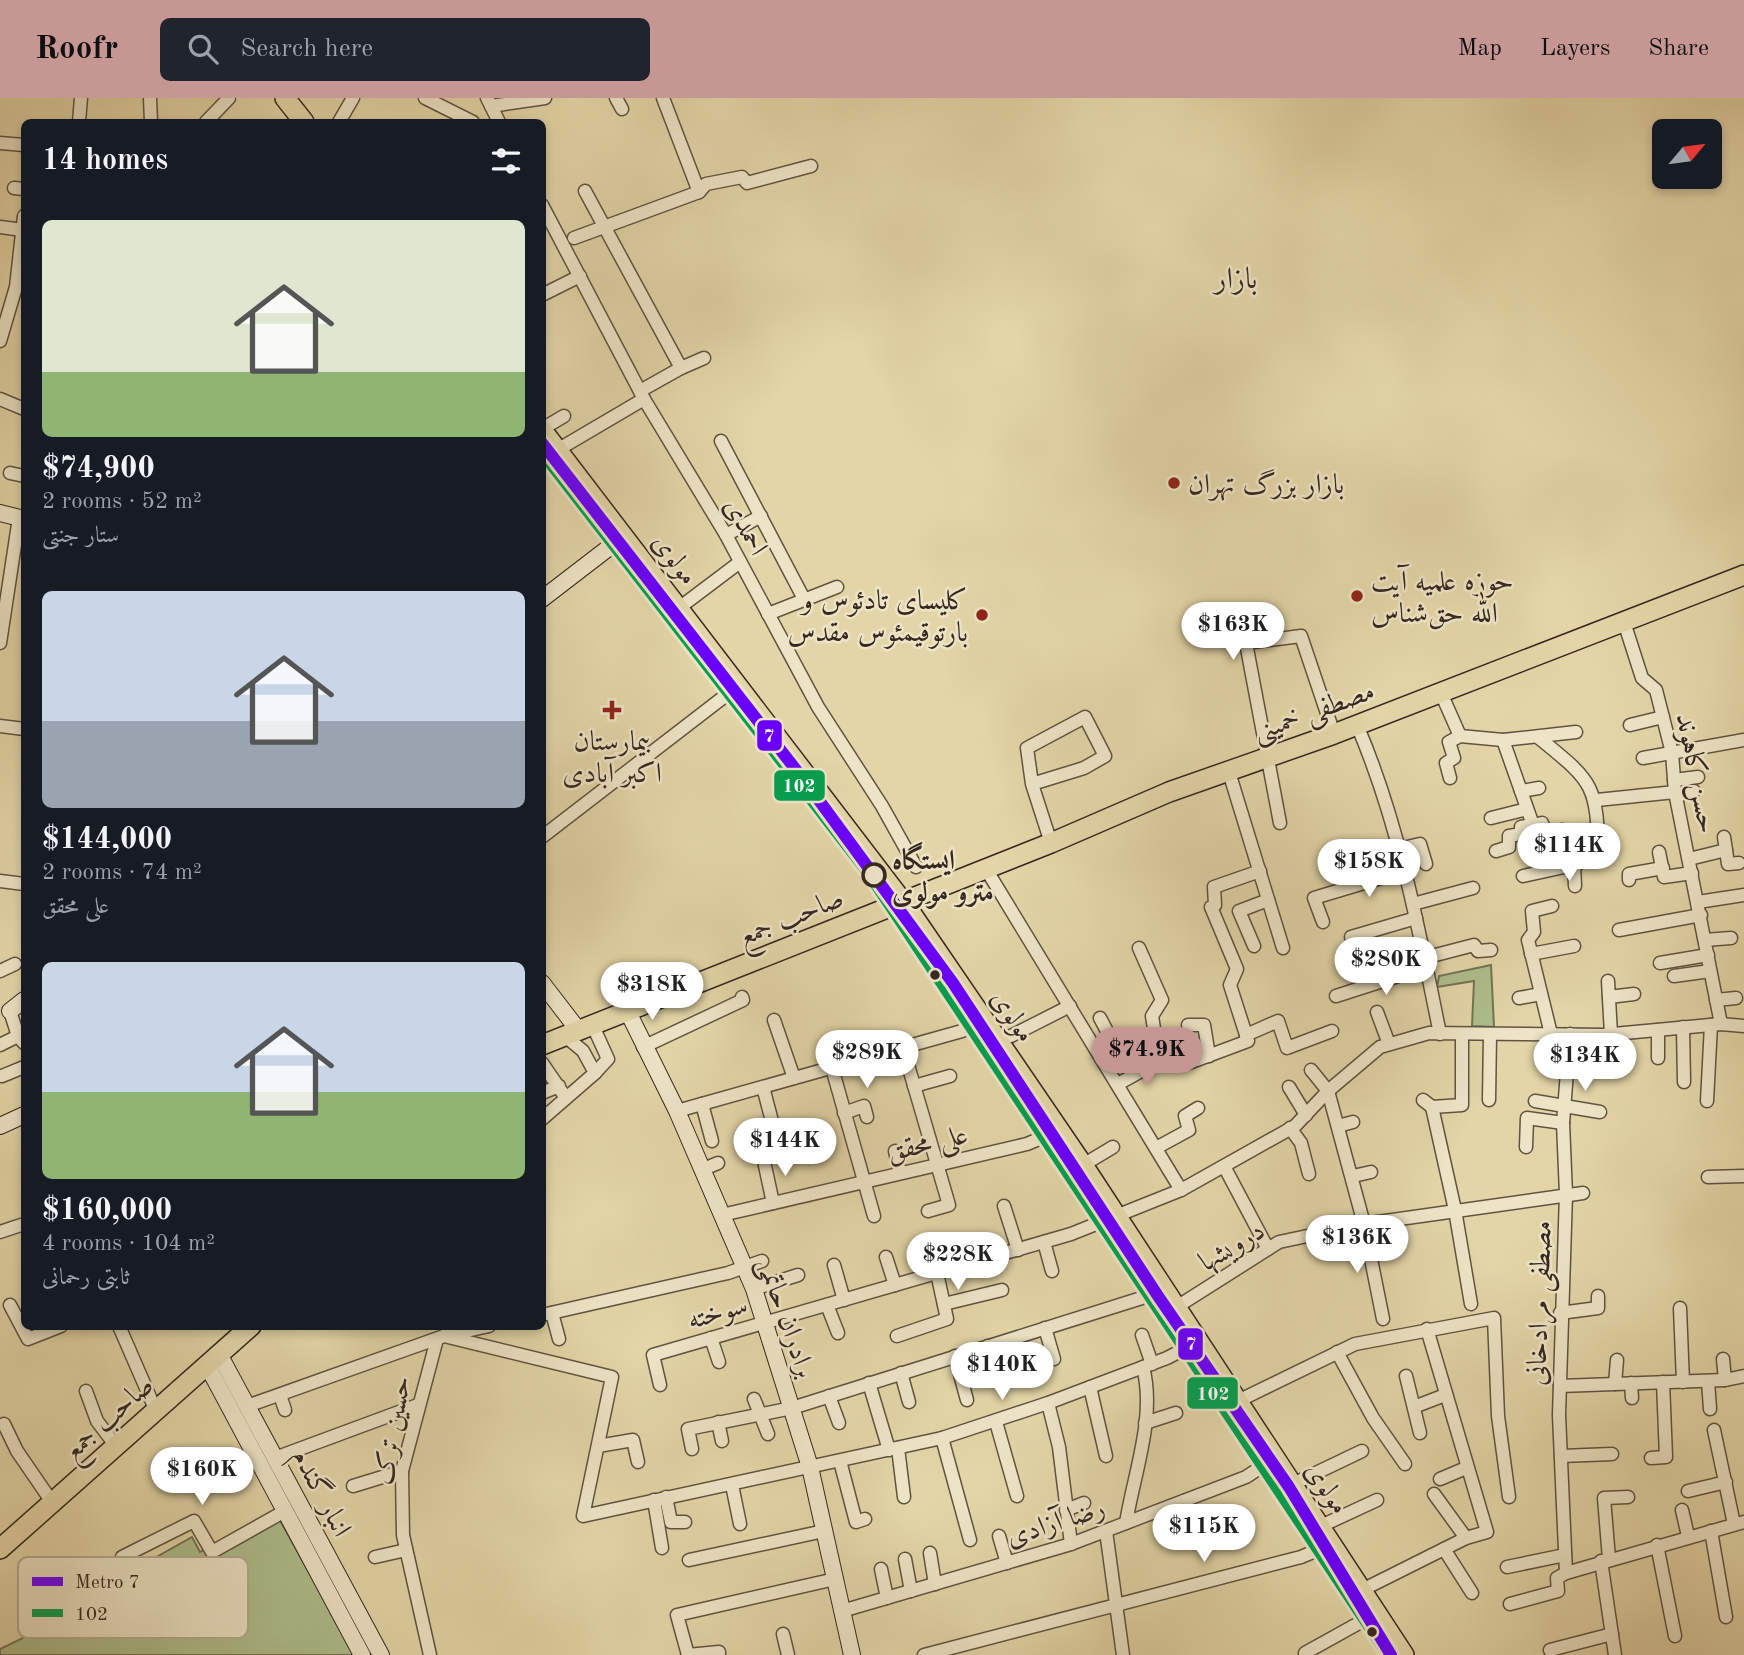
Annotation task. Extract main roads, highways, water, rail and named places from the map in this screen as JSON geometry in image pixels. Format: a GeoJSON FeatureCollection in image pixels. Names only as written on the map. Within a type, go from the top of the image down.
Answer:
{"type":"FeatureCollection","features":[{"type":"Feature","properties":{"kind":"main road"},"geometry":{"type":"LineString","coordinates":[[285,98],[302,119]]}},
{"type":"Feature","properties":{"kind":"main road","name":"مولوی"},"geometry":{"type":"LineString","coordinates":[[549,453],[624,536],[902,901],[1060,1130],[1404,1655]]}},
{"type":"Feature","properties":{"kind":"main road","name":"مصطفی خمینی"},"geometry":{"type":"LineString","coordinates":[[902,901],[1052,843],[1228,769],[1334,734],[1744,575]]}},
{"type":"Feature","properties":{"kind":"main road","name":"صاحب جمع"},"geometry":{"type":"LineString","coordinates":[[546,1043],[902,901]]}},
{"type":"Feature","properties":{"kind":"main road","name":"صاحب جمع"},"geometry":{"type":"LineString","coordinates":[[0,1549],[247,1330]]}},
{"type":"Feature","properties":{"kind":"metro line","name":"7"},"geometry":{"type":"LineString","coordinates":[[546,448],[807,784],[953,983],[1158,1296],[1289,1487],[1391,1655]]}},
{"type":"Feature","properties":{"kind":"place","name":"بازار بزرگ تهران"},"geometry":{"type":"Point","coordinates":[1174,483]}},
{"type":"Feature","properties":{"kind":"place","name":"حوزه علمیه آیت الله حق‌شناس"},"geometry":{"type":"Point","coordinates":[1357,596]}},
{"type":"Feature","properties":{"kind":"place","name":"کلیسای تادئوس و بارتوقیمئوس مقدس"},"geometry":{"type":"Point","coordinates":[982,615]}},
{"type":"Feature","properties":{"kind":"place","name":"بیمارستان اکبر آبادی"},"geometry":{"type":"Point","coordinates":[612,710]}},
{"type":"Feature","properties":{"kind":"place","name":"ایستگاه مترو مولوی"},"geometry":{"type":"Point","coordinates":[874,875]}},
{"type":"Feature","properties":{"kind":"district","name":"بازار"},"geometry":{"type":"Point","coordinates":[1236,278]}}]}
